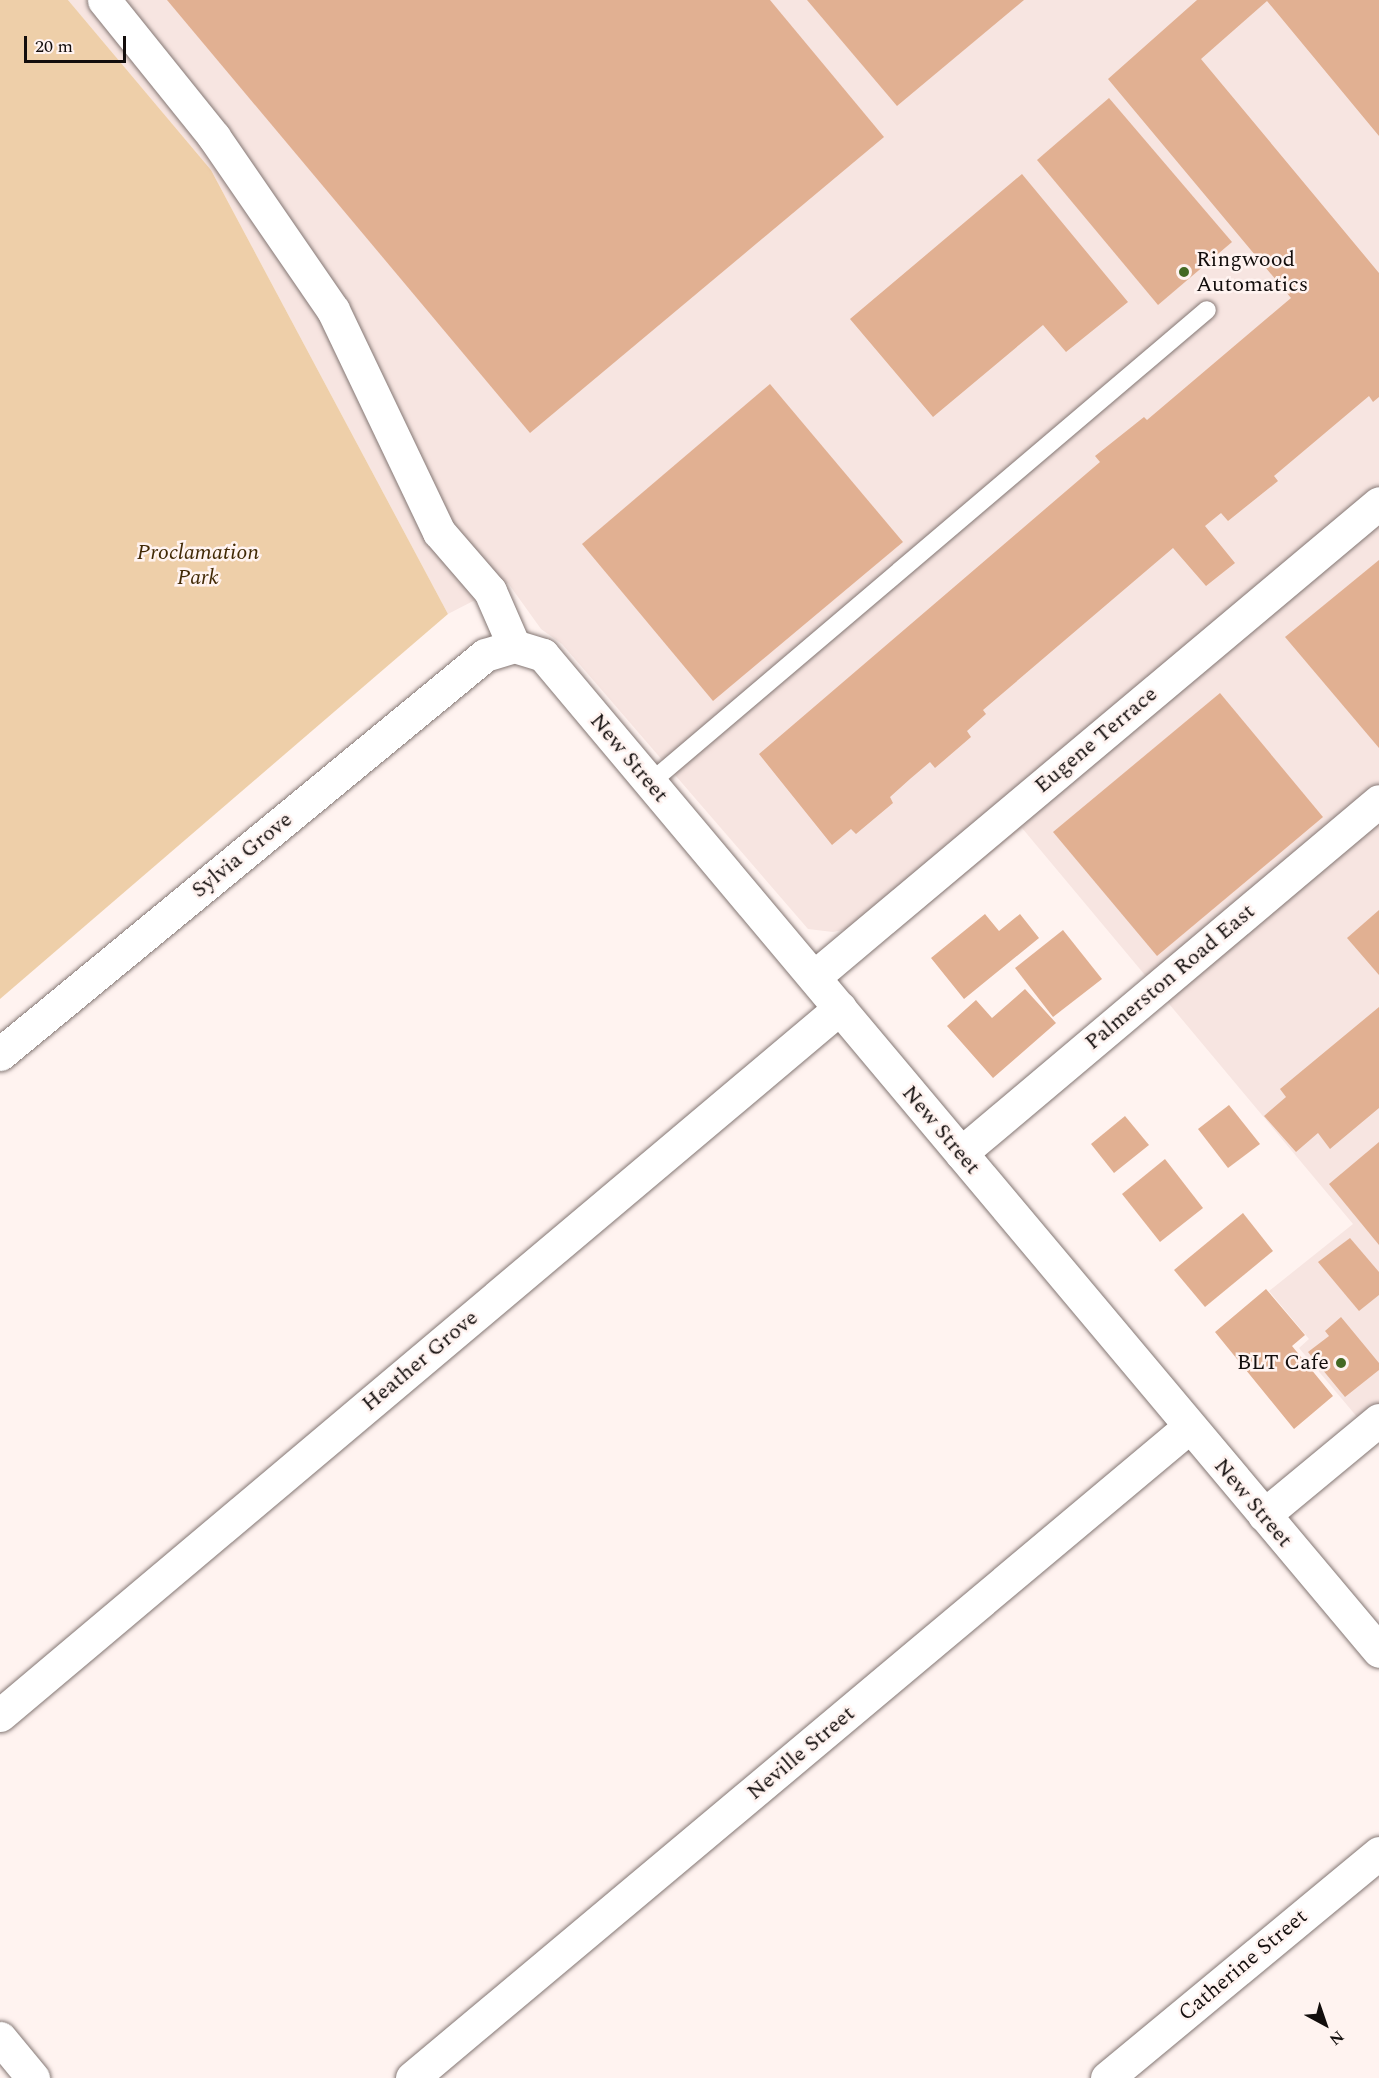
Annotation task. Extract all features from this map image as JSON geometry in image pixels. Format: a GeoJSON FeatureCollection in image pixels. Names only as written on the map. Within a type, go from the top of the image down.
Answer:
{"type":"FeatureCollection","features":[{"type":"Feature","properties":{"kind":"street"},"geometry":{"type":"LineString","coordinates":[[104,0],[214,137],[333,310],[439,532],[490,591],[500,651]]}},
{"type":"Feature","properties":{"kind":"street","name":"Eugene Terrace"},"geometry":{"type":"LineString","coordinates":[[814,977],[1379,503]]}},
{"type":"Feature","properties":{"kind":"street","name":"New Street"},"geometry":{"type":"LineString","coordinates":[[500,651],[543,655],[1379,1651]]}},
{"type":"Feature","properties":{"kind":"street","name":"Sylvia Grove"},"geometry":{"type":"LineString","coordinates":[[0,1054],[500,651]]}},
{"type":"Feature","properties":{"kind":"street","name":"Palmerston Road East"},"geometry":{"type":"LineString","coordinates":[[961,1154],[1379,801]]}},
{"type":"Feature","properties":{"kind":"street","name":"Heather Grove"},"geometry":{"type":"LineString","coordinates":[[0,1714],[840,1008]]}},
{"type":"Feature","properties":{"kind":"street"},"geometry":{"type":"LineString","coordinates":[[1264,1515],[1379,1420]]}},
{"type":"Feature","properties":{"kind":"street","name":"Neville Street"},"geometry":{"type":"LineString","coordinates":[[412,2078],[1189,1427]]}},
{"type":"Feature","properties":{"kind":"street","name":"Catherine Street"},"geometry":{"type":"LineString","coordinates":[[1107,2078],[1379,1853]]}},
{"type":"Feature","properties":{"kind":"street"},"geometry":{"type":"LineString","coordinates":[[0,2038],[33,2078]]}},
{"type":"Feature","properties":{"kind":"lane"},"geometry":{"type":"LineString","coordinates":[[651,783],[1207,310]]}},
{"type":"Feature","properties":{"kind":"shaded area"},"geometry":{"type":"Polygon","coordinates":[[[68,0],[1379,0],[1379,1443],[1299,1348],[1309,1339],[1269,1291],[1353,1224],[1022,828],[868,954],[847,929],[833,932],[808,929],[562,644],[541,629],[508,583],[448,614],[211,170],[68,0]]]}},
{"type":"Feature","properties":{"kind":"green space","name":"Proclamation Park"},"geometry":{"type":"Polygon","coordinates":[[[0,0],[68,0],[211,170],[448,614],[0,999],[0,0]]]}},
{"type":"Feature","properties":{"kind":"building"},"geometry":{"type":"Polygon","coordinates":[[[167,0],[770,0],[884,137],[530,433],[167,0]]]}},
{"type":"Feature","properties":{"kind":"building"},"geometry":{"type":"Polygon","coordinates":[[[807,0],[1024,0],[897,106],[807,0]]]}},
{"type":"Feature","properties":{"kind":"building"},"geometry":{"type":"Polygon","coordinates":[[[1197,0],[1379,0],[1379,136],[1267,1],[1201,59],[1379,273],[1379,397],[1373,402],[1369,396],[1274,476],[1278,481],[1228,521],[1221,513],[1205,526],[1235,563],[1206,586],[1173,548],[983,710],[986,714],[967,731],[971,737],[935,768],[930,762],[890,797],[893,803],[856,834],[851,829],[832,845],[759,754],[1100,462],[1095,456],[1144,417],[1147,420],[1291,298],[1108,79],[1197,0]]]}},
{"type":"Feature","properties":{"kind":"building"},"geometry":{"type":"Polygon","coordinates":[[[1109,98],[1232,242],[1158,305],[1037,160],[1109,98]]]}},
{"type":"Feature","properties":{"kind":"building"},"geometry":{"type":"Polygon","coordinates":[[[1022,174],[1128,302],[1066,352],[1043,325],[933,417],[850,319],[1022,174]]]}},
{"type":"Feature","properties":{"kind":"building"},"geometry":{"type":"Polygon","coordinates":[[[770,384],[903,542],[713,701],[582,544],[770,384]]]}},
{"type":"Feature","properties":{"kind":"building"},"geometry":{"type":"Polygon","coordinates":[[[1379,560],[1379,748],[1285,637],[1379,560]]]}},
{"type":"Feature","properties":{"kind":"building"},"geometry":{"type":"Polygon","coordinates":[[[1220,693],[1323,817],[1157,956],[1053,832],[1220,693]]]}},
{"type":"Feature","properties":{"kind":"building"},"geometry":{"type":"Polygon","coordinates":[[[1379,910],[1379,975],[1347,938],[1379,910]]]}},
{"type":"Feature","properties":{"kind":"building"},"geometry":{"type":"Polygon","coordinates":[[[985,914],[999,931],[1020,914],[1039,938],[964,999],[931,958],[985,914]]]}},
{"type":"Feature","properties":{"kind":"building"},"geometry":{"type":"Polygon","coordinates":[[[1063,930],[1102,979],[1053,1017],[1015,968],[1063,930]]]}},
{"type":"Feature","properties":{"kind":"building"},"geometry":{"type":"Polygon","coordinates":[[[1025,989],[1056,1023],[993,1078],[947,1026],[976,1000],[992,1018],[1025,989]]]}},
{"type":"Feature","properties":{"kind":"building"},"geometry":{"type":"Polygon","coordinates":[[[1379,1007],[1379,1108],[1330,1149],[1318,1133],[1296,1152],[1264,1116],[1286,1097],[1280,1089],[1379,1007]]]}},
{"type":"Feature","properties":{"kind":"building"},"geometry":{"type":"Polygon","coordinates":[[[1229,1105],[1260,1144],[1228,1168],[1198,1129],[1229,1105]]]}},
{"type":"Feature","properties":{"kind":"building"},"geometry":{"type":"Polygon","coordinates":[[[1125,1116],[1149,1145],[1114,1173],[1091,1144],[1125,1116]]]}},
{"type":"Feature","properties":{"kind":"building"},"geometry":{"type":"Polygon","coordinates":[[[1379,1142],[1379,1245],[1329,1184],[1379,1142]]]}},
{"type":"Feature","properties":{"kind":"building"},"geometry":{"type":"Polygon","coordinates":[[[1165,1159],[1203,1208],[1160,1242],[1122,1194],[1165,1159]]]}},
{"type":"Feature","properties":{"kind":"building"},"geometry":{"type":"Polygon","coordinates":[[[1243,1213],[1273,1251],[1205,1307],[1174,1270],[1243,1213]]]}},
{"type":"Feature","properties":{"kind":"building"},"geometry":{"type":"Polygon","coordinates":[[[1350,1238],[1379,1272],[1379,1295],[1359,1311],[1318,1262],[1350,1238]]]}},
{"type":"Feature","properties":{"kind":"building"},"geometry":{"type":"Polygon","coordinates":[[[1266,1289],[1305,1335],[1292,1346],[1333,1396],[1294,1429],[1215,1332],[1266,1289]]]}},
{"type":"Feature","properties":{"kind":"building"},"geometry":{"type":"Polygon","coordinates":[[[1341,1317],[1379,1363],[1379,1370],[1345,1397],[1308,1352],[1329,1336],[1325,1331],[1341,1317]]]}},
{"type":"Feature","properties":{"kind":"place","name":"Ringwood Automatics"},"geometry":{"type":"Point","coordinates":[1184,272]}},
{"type":"Feature","properties":{"kind":"place","name":"BLT Cafe"},"geometry":{"type":"Point","coordinates":[1341,1363]}}]}
